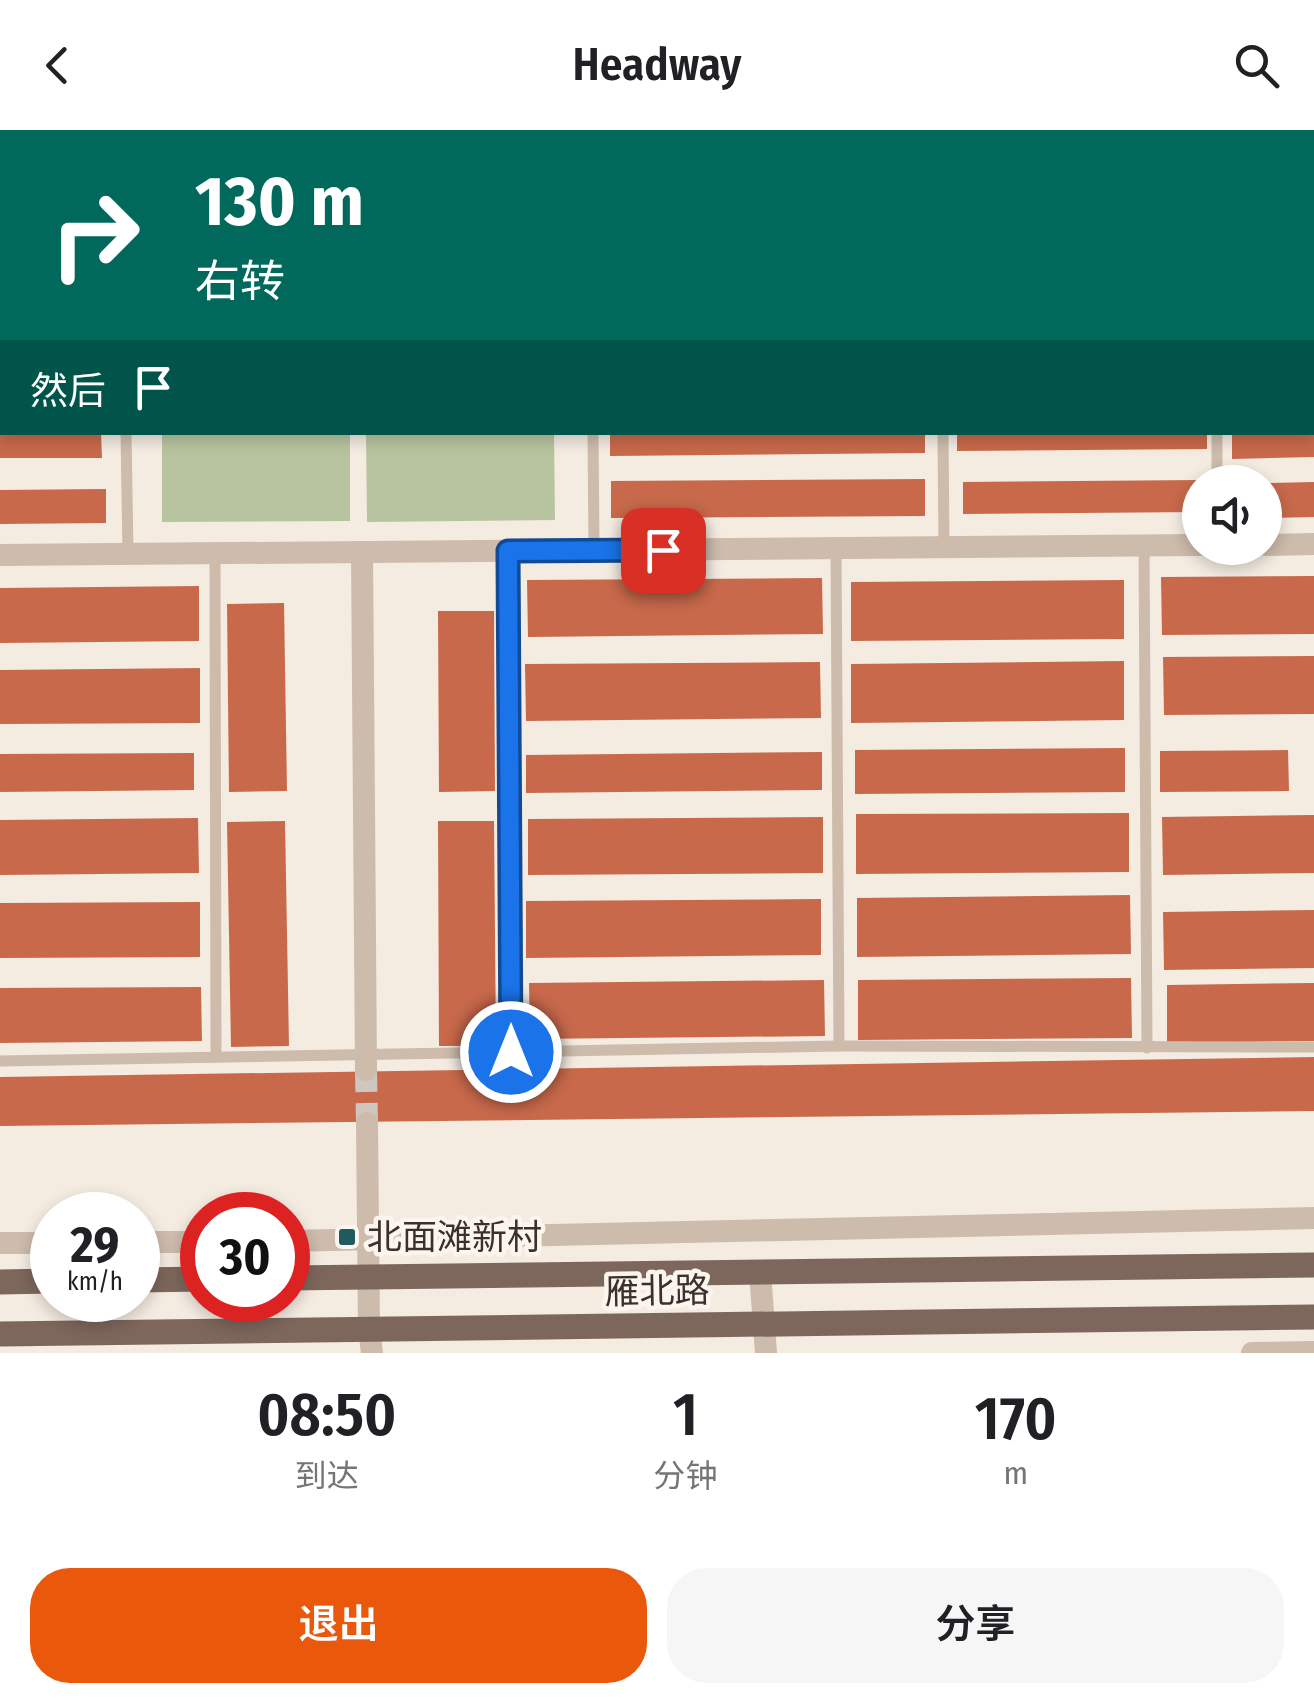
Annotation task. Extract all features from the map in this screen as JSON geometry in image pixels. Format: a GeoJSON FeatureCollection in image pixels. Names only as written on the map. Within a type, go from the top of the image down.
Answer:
{"type":"FeatureCollection","features":[{"type":"Feature","properties":{"kind":"main road","name":"雁北路"},"geometry":{"type":"LineString","coordinates":[[310,1278],[1314,1265]]}},
{"type":"Feature","properties":{"kind":"main road"},"geometry":{"type":"LineString","coordinates":[[0,1282],[30,1282]]}},
{"type":"Feature","properties":{"kind":"main road","name":"雁北路"},"geometry":{"type":"LineString","coordinates":[[0,1334],[370,1341],[765,1324],[1314,1317]]}},
{"type":"Feature","properties":{"kind":"street"},"geometry":{"type":"LineString","coordinates":[[1282,544],[1314,544]]}},
{"type":"Feature","properties":{"kind":"street"},"geometry":{"type":"LineString","coordinates":[[0,556],[1182,545]]}},
{"type":"Feature","properties":{"kind":"street"},"geometry":{"type":"LineString","coordinates":[[508,551],[511,1052]]}},
{"type":"Feature","properties":{"kind":"street"},"geometry":{"type":"LineString","coordinates":[[362,552],[366,1063]]}},
{"type":"Feature","properties":{"kind":"street"},"geometry":{"type":"LineString","coordinates":[[366,1123],[370,1341]]}},
{"type":"Feature","properties":{"kind":"street"},"geometry":{"type":"LineString","coordinates":[[310,1241],[1314,1218]]}},
{"type":"Feature","properties":{"kind":"street"},"geometry":{"type":"LineString","coordinates":[[0,1243],[30,1243]]}},
{"type":"Feature","properties":{"kind":"street"},"geometry":{"type":"LineString","coordinates":[[760,1272],[766,1353]]}},
{"type":"Feature","properties":{"kind":"street"},"geometry":{"type":"LineString","coordinates":[[1252,1353],[1314,1352]]}},
{"type":"Feature","properties":{"kind":"lane"},"geometry":{"type":"LineString","coordinates":[[126,435],[128,554]]}},
{"type":"Feature","properties":{"kind":"lane"},"geometry":{"type":"LineString","coordinates":[[593,435],[594,550]]}},
{"type":"Feature","properties":{"kind":"lane"},"geometry":{"type":"LineString","coordinates":[[943,435],[944,547]]}},
{"type":"Feature","properties":{"kind":"lane"},"geometry":{"type":"LineString","coordinates":[[1216,465],[1217,435]]}},
{"type":"Feature","properties":{"kind":"lane"},"geometry":{"type":"LineString","coordinates":[[1144,546],[1147,1048]]}},
{"type":"Feature","properties":{"kind":"lane"},"geometry":{"type":"LineString","coordinates":[[836,548],[838,1046]]}},
{"type":"Feature","properties":{"kind":"lane"},"geometry":{"type":"LineString","coordinates":[[215,554],[216,1057]]}},
{"type":"Feature","properties":{"kind":"lane"},"geometry":{"type":"LineString","coordinates":[[0,1061],[216,1057],[366,1063],[511,1052],[838,1046],[1314,1047]]}},
{"type":"Feature","properties":{"kind":"green space"},"geometry":{"type":"Polygon","coordinates":[[[162,435],[350,435],[350,521],[162,522],[162,435]]]}},
{"type":"Feature","properties":{"kind":"green space"},"geometry":{"type":"Polygon","coordinates":[[[366,435],[554,435],[555,520],[367,522],[366,435]]]}},
{"type":"Feature","properties":{"kind":"building"},"geometry":{"type":"Polygon","coordinates":[[[0,435],[101,435],[102,458],[0,458],[0,435]]]}},
{"type":"Feature","properties":{"kind":"building"},"geometry":{"type":"Polygon","coordinates":[[[610,435],[925,435],[925,453],[610,456],[610,435]]]}},
{"type":"Feature","properties":{"kind":"building"},"geometry":{"type":"Polygon","coordinates":[[[957,435],[1207,435],[1207,449],[957,451],[957,435]]]}},
{"type":"Feature","properties":{"kind":"building"},"geometry":{"type":"Polygon","coordinates":[[[1232,435],[1314,435],[1314,457],[1232,459],[1232,435]]]}},
{"type":"Feature","properties":{"kind":"building"},"geometry":{"type":"Polygon","coordinates":[[[925,479],[925,516],[611,518],[611,481],[925,479]]]}},
{"type":"Feature","properties":{"kind":"building"},"geometry":{"type":"Polygon","coordinates":[[[1182,480],[1182,512],[963,514],[963,482],[1182,480]]]}},
{"type":"Feature","properties":{"kind":"building"},"geometry":{"type":"Polygon","coordinates":[[[1314,482],[1314,517],[1282,518],[1282,483],[1314,482]]]}},
{"type":"Feature","properties":{"kind":"building"},"geometry":{"type":"Polygon","coordinates":[[[106,489],[106,523],[0,524],[0,490],[106,489]]]}},
{"type":"Feature","properties":{"kind":"building"},"geometry":{"type":"Polygon","coordinates":[[[1314,576],[1314,634],[1162,635],[1161,577],[1314,576]]]}},
{"type":"Feature","properties":{"kind":"building"},"geometry":{"type":"Polygon","coordinates":[[[822,578],[823,634],[528,637],[527,580],[822,578]]]}},
{"type":"Feature","properties":{"kind":"building"},"geometry":{"type":"Polygon","coordinates":[[[1124,580],[1124,639],[851,641],[851,582],[1124,580]]]}},
{"type":"Feature","properties":{"kind":"building"},"geometry":{"type":"Polygon","coordinates":[[[199,586],[199,641],[0,643],[0,588],[199,586]]]}},
{"type":"Feature","properties":{"kind":"building"},"geometry":{"type":"Polygon","coordinates":[[[284,603],[287,791],[229,792],[227,604],[284,603]]]}},
{"type":"Feature","properties":{"kind":"building"},"geometry":{"type":"Polygon","coordinates":[[[438,611],[494,611],[495,791],[439,792],[438,611]]]}},
{"type":"Feature","properties":{"kind":"building"},"geometry":{"type":"Polygon","coordinates":[[[1314,656],[1314,714],[1164,715],[1163,657],[1314,656]]]}},
{"type":"Feature","properties":{"kind":"building"},"geometry":{"type":"Polygon","coordinates":[[[1124,661],[1124,720],[851,723],[851,664],[1124,661]]]}},
{"type":"Feature","properties":{"kind":"building"},"geometry":{"type":"Polygon","coordinates":[[[820,662],[821,718],[526,721],[525,664],[820,662]]]}},
{"type":"Feature","properties":{"kind":"building"},"geometry":{"type":"Polygon","coordinates":[[[200,668],[200,723],[0,724],[0,670],[200,668]]]}},
{"type":"Feature","properties":{"kind":"building"},"geometry":{"type":"Polygon","coordinates":[[[1125,748],[1125,792],[855,794],[855,750],[1125,748]]]}},
{"type":"Feature","properties":{"kind":"building"},"geometry":{"type":"Polygon","coordinates":[[[1288,750],[1289,791],[1160,792],[1160,751],[1288,750]]]}},
{"type":"Feature","properties":{"kind":"building"},"geometry":{"type":"Polygon","coordinates":[[[822,752],[822,790],[526,793],[526,755],[822,752]]]}},
{"type":"Feature","properties":{"kind":"building"},"geometry":{"type":"Polygon","coordinates":[[[194,753],[194,790],[0,792],[0,754],[194,753]]]}},
{"type":"Feature","properties":{"kind":"building"},"geometry":{"type":"Polygon","coordinates":[[[1129,813],[1129,872],[856,874],[856,814],[1129,813]]]}},
{"type":"Feature","properties":{"kind":"building"},"geometry":{"type":"Polygon","coordinates":[[[1314,815],[1314,873],[1163,875],[1162,817],[1314,815]]]}},
{"type":"Feature","properties":{"kind":"building"},"geometry":{"type":"Polygon","coordinates":[[[823,817],[823,873],[528,875],[528,819],[823,817]]]}},
{"type":"Feature","properties":{"kind":"building"},"geometry":{"type":"Polygon","coordinates":[[[198,818],[199,873],[0,875],[0,820],[198,818]]]}},
{"type":"Feature","properties":{"kind":"building"},"geometry":{"type":"Polygon","coordinates":[[[285,821],[289,1046],[231,1047],[227,822],[285,821]]]}},
{"type":"Feature","properties":{"kind":"building"},"geometry":{"type":"Polygon","coordinates":[[[438,821],[494,821],[496,1046],[439,1046],[438,821]]]}},
{"type":"Feature","properties":{"kind":"building"},"geometry":{"type":"Polygon","coordinates":[[[1130,895],[1131,954],[857,957],[857,898],[1130,895]]]}},
{"type":"Feature","properties":{"kind":"building"},"geometry":{"type":"Polygon","coordinates":[[[821,899],[821,955],[526,958],[526,901],[821,899]]]}},
{"type":"Feature","properties":{"kind":"building"},"geometry":{"type":"Polygon","coordinates":[[[200,902],[200,957],[0,958],[0,903],[200,902]]]}},
{"type":"Feature","properties":{"kind":"building"},"geometry":{"type":"Polygon","coordinates":[[[1314,910],[1314,968],[1164,970],[1163,912],[1314,910]]]}},
{"type":"Feature","properties":{"kind":"building"},"geometry":{"type":"Polygon","coordinates":[[[1131,978],[1132,1038],[858,1040],[858,980],[1131,978]]]}},
{"type":"Feature","properties":{"kind":"building"},"geometry":{"type":"Polygon","coordinates":[[[824,980],[825,1036],[530,1039],[529,983],[824,980]]]}},
{"type":"Feature","properties":{"kind":"building"},"geometry":{"type":"Polygon","coordinates":[[[1314,983],[1314,1041],[1167,1043],[1167,985],[1314,983]]]}},
{"type":"Feature","properties":{"kind":"building"},"geometry":{"type":"Polygon","coordinates":[[[201,987],[202,1041],[0,1043],[0,988],[201,987]]]}},
{"type":"Feature","properties":{"kind":"building"},"geometry":{"type":"Polygon","coordinates":[[[1314,1057],[1314,1111],[0,1126],[0,1077],[1314,1057]]]}},
{"type":"Feature","properties":{"kind":"tunnel"},"geometry":{"type":"LineString","coordinates":[[366,1070],[367,1123]]}},
{"type":"Feature","properties":{"kind":"place","name":"北面滩新村"},"geometry":{"type":"Point","coordinates":[347,1237]}},
{"type":"Feature","properties":{"kind":"route"},"geometry":{"type":"LineString","coordinates":[[511,1052],[508,551],[663,550]]}}]}
